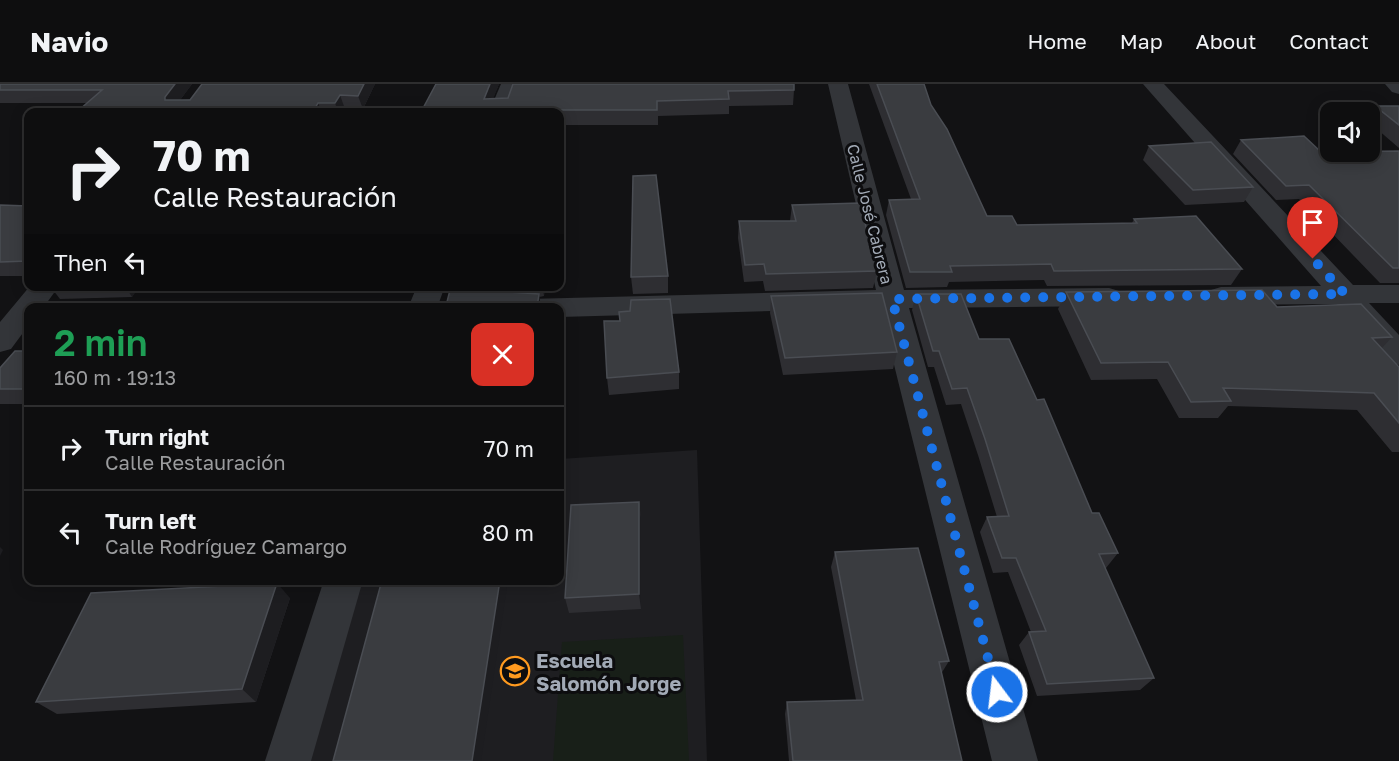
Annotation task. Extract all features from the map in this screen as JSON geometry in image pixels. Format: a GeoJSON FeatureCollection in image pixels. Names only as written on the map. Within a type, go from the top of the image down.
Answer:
{"type":"FeatureCollection","features":[{"type":"Feature","properties":{"kind":"street"},"geometry":{"type":"LineString","coordinates":[[501,108],[511,84]]}},
{"type":"Feature","properties":{"kind":"street","name":"Calle José Cabrera"},"geometry":{"type":"LineString","coordinates":[[838,84],[892,299],[1015,761]]}},
{"type":"Feature","properties":{"kind":"street"},"geometry":{"type":"LineString","coordinates":[[1153,84],[1399,354]]}},
{"type":"Feature","properties":{"kind":"street"},"geometry":{"type":"LineString","coordinates":[[1395,84],[1399,88]]}},
{"type":"Feature","properties":{"kind":"street"},"geometry":{"type":"LineString","coordinates":[[1190,296],[1399,294]]}},
{"type":"Feature","properties":{"kind":"street"},"geometry":{"type":"LineString","coordinates":[[564,307],[1131,296]]}},
{"type":"Feature","properties":{"kind":"street"},"geometry":{"type":"LineString","coordinates":[[10,333],[24,314]]}},
{"type":"Feature","properties":{"kind":"street"},"geometry":{"type":"LineString","coordinates":[[288,761],[342,585]]}},
{"type":"Feature","properties":{"kind":"shaded area","name":"Escuela Salomón Jorge"},"geometry":{"type":"Polygon","coordinates":[[[697,450],[707,761],[299,761],[353,585],[564,585],[564,459],[697,450]]]}},
{"type":"Feature","properties":{"kind":"shaded area"},"geometry":{"type":"Polygon","coordinates":[[[683,635],[689,761],[553,761],[562,642],[683,635]]]}},
{"type":"Feature","properties":{"kind":"building"},"geometry":{"type":"Polygon","coordinates":[[[0,84],[175,84],[165,100],[190,100],[202,84],[364,84],[358,96],[340,95],[335,103],[318,103],[315,108],[81,108],[102,90],[0,90],[0,84]]]}},
{"type":"Feature","properties":{"kind":"building"},"geometry":{"type":"Polygon","coordinates":[[[436,84],[490,84],[484,99],[508,98],[513,84],[794,84],[794,90],[728,91],[729,99],[657,101],[657,110],[423,108],[436,84]]]}},
{"type":"Feature","properties":{"kind":"building"},"geometry":{"type":"Polygon","coordinates":[[[877,84],[924,84],[931,105],[947,129],[987,216],[1012,216],[1017,225],[1137,223],[1134,219],[1196,216],[1242,269],[1054,271],[1051,264],[950,266],[952,272],[910,272],[889,200],[920,199],[877,84]]]}},
{"type":"Feature","properties":{"kind":"building"},"geometry":{"type":"Polygon","coordinates":[[[1380,106],[1399,106],[1399,125],[1380,110],[1380,106]]]}},
{"type":"Feature","properties":{"kind":"building"},"geometry":{"type":"Polygon","coordinates":[[[1304,136],[1320,151],[1320,162],[1380,162],[1380,151],[1399,151],[1399,268],[1393,268],[1309,185],[1286,186],[1241,140],[1304,136]]]}},
{"type":"Feature","properties":{"kind":"building"},"geometry":{"type":"Polygon","coordinates":[[[1211,142],[1253,187],[1193,190],[1149,146],[1211,142]]]}},
{"type":"Feature","properties":{"kind":"building"},"geometry":{"type":"Polygon","coordinates":[[[656,175],[668,276],[631,277],[633,176],[656,175]]]}},
{"type":"Feature","properties":{"kind":"building"},"geometry":{"type":"Polygon","coordinates":[[[860,203],[877,271],[766,274],[764,264],[745,265],[739,221],[796,221],[792,205],[860,203]]]}},
{"type":"Feature","properties":{"kind":"building"},"geometry":{"type":"Polygon","coordinates":[[[0,205],[24,206],[24,261],[0,262],[0,205]]]}},
{"type":"Feature","properties":{"kind":"building"},"geometry":{"type":"Polygon","coordinates":[[[1262,290],[1277,307],[1361,304],[1392,337],[1372,338],[1399,367],[1399,423],[1374,393],[1223,388],[1231,401],[1191,402],[1168,362],[1101,363],[1066,292],[1262,290]]]}},
{"type":"Feature","properties":{"kind":"building"},"geometry":{"type":"Polygon","coordinates":[[[450,291],[508,291],[539,294],[538,303],[447,303],[450,291]]]}},
{"type":"Feature","properties":{"kind":"building"},"geometry":{"type":"Polygon","coordinates":[[[882,293],[897,352],[785,358],[771,296],[882,293]]]}},
{"type":"Feature","properties":{"kind":"building"},"geometry":{"type":"Polygon","coordinates":[[[916,294],[961,294],[979,339],[1009,339],[1037,400],[1044,399],[1092,513],[1099,513],[1118,553],[1099,554],[1154,678],[1047,684],[1029,632],[1046,631],[1016,558],[1002,558],[987,517],[1009,516],[985,439],[967,388],[952,389],[939,351],[933,351],[916,294]]]}},
{"type":"Feature","properties":{"kind":"building"},"geometry":{"type":"Polygon","coordinates":[[[670,299],[679,372],[607,378],[604,321],[620,321],[619,312],[630,311],[631,300],[670,299]]]}},
{"type":"Feature","properties":{"kind":"building"},"geometry":{"type":"Polygon","coordinates":[[[15,351],[24,351],[24,389],[0,389],[0,368],[15,351]]]}},
{"type":"Feature","properties":{"kind":"building"},"geometry":{"type":"Polygon","coordinates":[[[639,502],[639,594],[565,598],[571,505],[639,502]]]}},
{"type":"Feature","properties":{"kind":"building"},"geometry":{"type":"Polygon","coordinates":[[[918,548],[949,661],[939,662],[962,761],[793,761],[787,702],[863,700],[835,552],[918,548]]]}},
{"type":"Feature","properties":{"kind":"building"},"geometry":{"type":"Polygon","coordinates":[[[276,585],[242,689],[36,702],[91,593],[276,585]]]}},
{"type":"Feature","properties":{"kind":"building"},"geometry":{"type":"Polygon","coordinates":[[[381,585],[499,585],[472,761],[333,761],[381,585]]]}},
{"type":"Feature","properties":{"kind":"place","name":"Escuela Salomón Jorge"},"geometry":{"type":"Point","coordinates":[515,671]}},
{"type":"Feature","properties":{"kind":"route"},"geometry":{"type":"LineString","coordinates":[[997,692],[892,299],[1345,294],[1313,259]]}}]}
